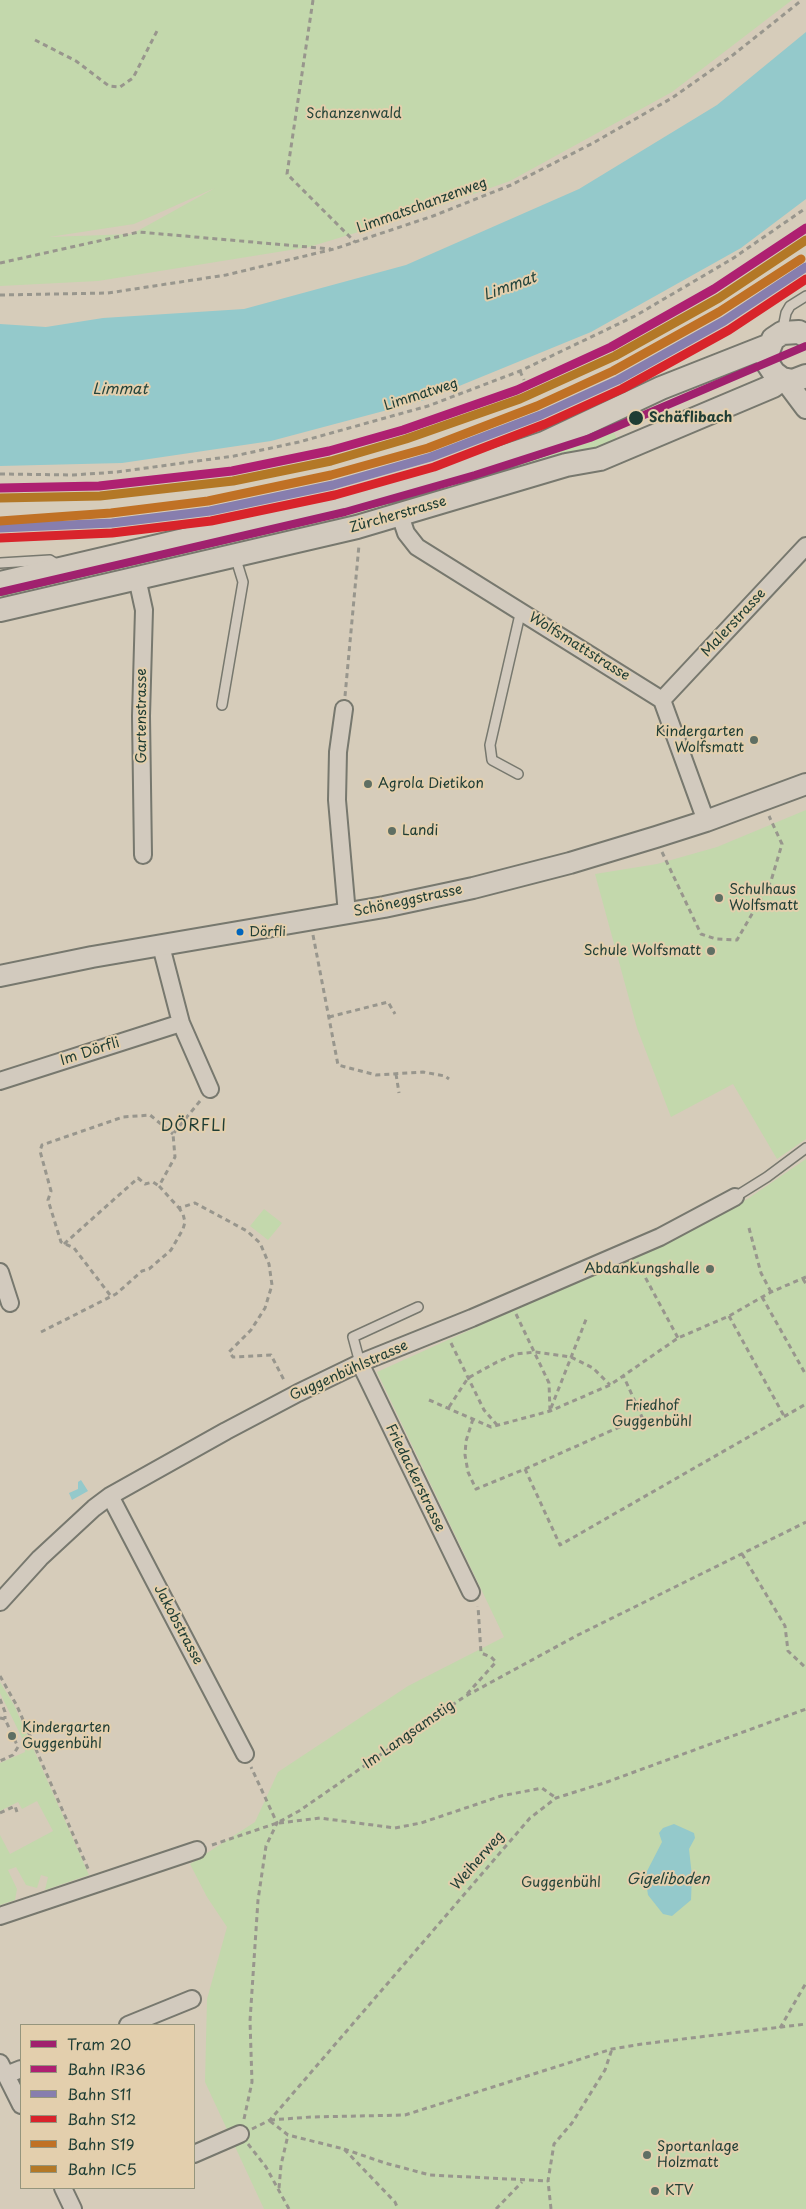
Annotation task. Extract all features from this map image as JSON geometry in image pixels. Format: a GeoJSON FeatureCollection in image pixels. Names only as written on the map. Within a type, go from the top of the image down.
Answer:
{"type":"FeatureCollection","features":[{"type":"Feature","properties":{"kind":"main road"},"geometry":{"type":"LineString","coordinates":[[791,378],[774,373],[768,364],[767,354],[793,335]]}},
{"type":"Feature","properties":{"kind":"main road","name":"Zürcherstrasse"},"geometry":{"type":"LineString","coordinates":[[0,583],[370,496],[449,475],[544,443],[661,388],[793,335]]}},
{"type":"Feature","properties":{"kind":"main road","name":"Zürcherstrasse"},"geometry":{"type":"LineString","coordinates":[[0,610],[357,527],[556,468],[600,459],[791,378]]}},
{"type":"Feature","properties":{"kind":"street"},"geometry":{"type":"LineString","coordinates":[[791,378],[806,408]]}},
{"type":"Feature","properties":{"kind":"street","name":"Wolfsmattstrasse"},"geometry":{"type":"LineString","coordinates":[[400,515],[406,533],[417,548],[521,610],[662,700]]}},
{"type":"Feature","properties":{"kind":"street","name":"Malerstrasse"},"geometry":{"type":"LineString","coordinates":[[662,700],[806,546]]}},
{"type":"Feature","properties":{"kind":"street","name":"Gartenstrasse"},"geometry":{"type":"LineString","coordinates":[[137,578],[144,610],[141,716],[144,855]]}},
{"type":"Feature","properties":{"kind":"street"},"geometry":{"type":"LineString","coordinates":[[662,700],[706,821]]}},
{"type":"Feature","properties":{"kind":"street"},"geometry":{"type":"LineString","coordinates":[[344,709],[338,752],[337,800],[346,914]]}},
{"type":"Feature","properties":{"kind":"street","name":"Schöneggstrasse"},"geometry":{"type":"LineString","coordinates":[[0,976],[346,914],[473,888],[570,863],[656,837],[763,801],[806,784]]}},
{"type":"Feature","properties":{"kind":"street"},"geometry":{"type":"LineString","coordinates":[[161,946],[181,1024],[210,1089]]}},
{"type":"Feature","properties":{"kind":"street","name":"Im Dörfli"},"geometry":{"type":"LineString","coordinates":[[0,1081],[181,1024]]}},
{"type":"Feature","properties":{"kind":"street","name":"Guggenbühlstrasse"},"geometry":{"type":"LineString","coordinates":[[0,1602],[74,1525],[110,1496],[293,1396],[360,1364],[511,1302],[660,1237],[735,1196]]}},
{"type":"Feature","properties":{"kind":"street"},"geometry":{"type":"LineString","coordinates":[[0,1272],[10,1303]]}},
{"type":"Feature","properties":{"kind":"street","name":"Friedackerstrasse"},"geometry":{"type":"LineString","coordinates":[[360,1364],[471,1592]]}},
{"type":"Feature","properties":{"kind":"street","name":"Jakobstrasse"},"geometry":{"type":"LineString","coordinates":[[110,1496],[245,1754]]}},
{"type":"Feature","properties":{"kind":"street"},"geometry":{"type":"LineString","coordinates":[[0,1916],[197,1850]]}},
{"type":"Feature","properties":{"kind":"street"},"geometry":{"type":"LineString","coordinates":[[130,2024],[192,1999]]}},
{"type":"Feature","properties":{"kind":"street"},"geometry":{"type":"LineString","coordinates":[[9,2069],[20,2102]]}},
{"type":"Feature","properties":{"kind":"street"},"geometry":{"type":"LineString","coordinates":[[195,2154],[240,2134]]}},
{"type":"Feature","properties":{"kind":"street"},"geometry":{"type":"LineString","coordinates":[[64,2189],[74,2209]]}},
{"type":"Feature","properties":{"kind":"lane"},"geometry":{"type":"LineString","coordinates":[[793,335],[790,306],[806,296]]}},
{"type":"Feature","properties":{"kind":"lane"},"geometry":{"type":"LineString","coordinates":[[222,705],[243,582],[235,556]]}},
{"type":"Feature","properties":{"kind":"lane"},"geometry":{"type":"LineString","coordinates":[[0,563],[50,560],[63,568]]}},
{"type":"Feature","properties":{"kind":"lane"},"geometry":{"type":"LineString","coordinates":[[518,774],[492,760],[490,745],[521,610]]}},
{"type":"Feature","properties":{"kind":"lane"},"geometry":{"type":"LineString","coordinates":[[735,1196],[767,1177],[806,1148]]}},
{"type":"Feature","properties":{"kind":"lane"},"geometry":{"type":"LineString","coordinates":[[360,1364],[353,1337],[418,1307]]}},
{"type":"Feature","properties":{"kind":"path"},"geometry":{"type":"LineString","coordinates":[[314,0],[287,174],[355,242]]}},
{"type":"Feature","properties":{"kind":"path","name":"Limmatschanzenweg"},"geometry":{"type":"LineString","coordinates":[[0,295],[108,293],[226,275],[334,249],[433,216],[511,185],[593,143],[672,98],[733,55],[802,0]]}},
{"type":"Feature","properties":{"kind":"path"},"geometry":{"type":"LineString","coordinates":[[35,40],[76,61],[109,86],[120,87],[133,78],[158,29]]}},
{"type":"Feature","properties":{"kind":"path","name":"Limmatweg"},"geometry":{"type":"LineString","coordinates":[[0,474],[110,473],[234,456],[299,442],[391,417],[453,397],[520,371],[598,335],[664,300],[732,259],[806,208]]}},
{"type":"Feature","properties":{"kind":"path"},"geometry":{"type":"LineString","coordinates":[[0,263],[139,232],[334,249]]}},
{"type":"Feature","properties":{"kind":"path"},"geometry":{"type":"LineString","coordinates":[[520,371],[524,380]]}},
{"type":"Feature","properties":{"kind":"path"},"geometry":{"type":"LineString","coordinates":[[344,709],[359,548],[357,527]]}},
{"type":"Feature","properties":{"kind":"path"},"geometry":{"type":"LineString","coordinates":[[656,837],[701,934],[716,940],[737,940],[771,881],[782,844],[763,801]]}},
{"type":"Feature","properties":{"kind":"path"},"geometry":{"type":"LineString","coordinates":[[311,920],[338,1064],[376,1075],[423,1072],[444,1076],[449,1079]]}},
{"type":"Feature","properties":{"kind":"path"},"geometry":{"type":"LineString","coordinates":[[329,1017],[388,1002],[395,1014]]}},
{"type":"Feature","properties":{"kind":"path"},"geometry":{"type":"LineString","coordinates":[[396,1074],[399,1093]]}},
{"type":"Feature","properties":{"kind":"path"},"geometry":{"type":"LineString","coordinates":[[159,1186],[175,1156],[173,1134],[210,1089]]}},
{"type":"Feature","properties":{"kind":"path"},"geometry":{"type":"LineString","coordinates":[[110,1295],[74,1248],[61,1242],[48,1200],[51,1190],[40,1151],[42,1146],[123,1117],[150,1115],[173,1134]]}},
{"type":"Feature","properties":{"kind":"path"},"geometry":{"type":"LineString","coordinates":[[41,1332],[84,1309],[90,1308],[110,1295],[116,1294],[142,1271],[149,1269],[171,1250],[185,1222],[179,1208],[159,1186],[153,1182],[145,1184],[138,1178],[64,1244]]}},
{"type":"Feature","properties":{"kind":"path"},"geometry":{"type":"LineString","coordinates":[[179,1208],[196,1203],[247,1232],[260,1243],[269,1264],[272,1285],[265,1308],[256,1322],[229,1352],[233,1357],[271,1355],[293,1396]]}},
{"type":"Feature","properties":{"kind":"path"},"geometry":{"type":"LineString","coordinates":[[749,1228],[761,1273],[771,1292]]}},
{"type":"Feature","properties":{"kind":"path"},"geometry":{"type":"LineString","coordinates":[[630,1250],[678,1338]]}},
{"type":"Feature","properties":{"kind":"path"},"geometry":{"type":"LineString","coordinates":[[429,1400],[491,1426],[550,1411],[610,1385],[678,1338],[729,1316],[771,1292],[804,1278],[806,1284]]}},
{"type":"Feature","properties":{"kind":"path"},"geometry":{"type":"LineString","coordinates":[[762,1297],[806,1375]]}},
{"type":"Feature","properties":{"kind":"path"},"geometry":{"type":"LineString","coordinates":[[511,1302],[549,1383],[550,1411]]}},
{"type":"Feature","properties":{"kind":"path"},"geometry":{"type":"LineString","coordinates":[[729,1316],[784,1416]]}},
{"type":"Feature","properties":{"kind":"path"},"geometry":{"type":"LineString","coordinates":[[550,1411],[587,1317]]}},
{"type":"Feature","properties":{"kind":"path"},"geometry":{"type":"LineString","coordinates":[[444,1330],[484,1410],[497,1425]]}},
{"type":"Feature","properties":{"kind":"path"},"geometry":{"type":"LineString","coordinates":[[449,1407],[468,1378],[516,1354],[535,1352],[571,1357],[593,1368],[610,1385]]}},
{"type":"Feature","properties":{"kind":"path"},"geometry":{"type":"LineString","coordinates":[[473,1419],[466,1441],[465,1456],[468,1472],[476,1489],[642,1417],[623,1375]]}},
{"type":"Feature","properties":{"kind":"path"},"geometry":{"type":"LineString","coordinates":[[525,1469],[560,1545],[806,1404]]}},
{"type":"Feature","properties":{"kind":"path","name":"Im Langsamstig"},"geometry":{"type":"LineString","coordinates":[[197,1850],[277,1823],[299,1811],[464,1697],[576,1636],[806,1522]]}},
{"type":"Feature","properties":{"kind":"path"},"geometry":{"type":"LineString","coordinates":[[742,1554],[785,1626],[788,1651],[806,1668]]}},
{"type":"Feature","properties":{"kind":"path"},"geometry":{"type":"LineString","coordinates":[[464,1697],[496,1662],[491,1657],[482,1653],[478,1606],[471,1592]]}},
{"type":"Feature","properties":{"kind":"path"},"geometry":{"type":"LineString","coordinates":[[0,1676],[17,1706],[96,1885]]}},
{"type":"Feature","properties":{"kind":"path"},"geometry":{"type":"LineString","coordinates":[[0,1699],[5,1712],[5,1719],[18,1747],[13,1755],[0,1761]]}},
{"type":"Feature","properties":{"kind":"path","name":"Weiherweg"},"geometry":{"type":"LineString","coordinates":[[240,2134],[270,2120],[530,1818],[556,1798],[607,1782],[806,1709]]}},
{"type":"Feature","properties":{"kind":"path"},"geometry":{"type":"LineString","coordinates":[[0,1718],[5,1719]]}},
{"type":"Feature","properties":{"kind":"path"},"geometry":{"type":"LineString","coordinates":[[245,1754],[277,1823]]}},
{"type":"Feature","properties":{"kind":"path"},"geometry":{"type":"LineString","coordinates":[[277,1823],[320,1818],[395,1828],[421,1823],[501,1796],[542,1788],[556,1798]]}},
{"type":"Feature","properties":{"kind":"path"},"geometry":{"type":"LineString","coordinates":[[0,1814],[15,1806],[17,1812]]}},
{"type":"Feature","properties":{"kind":"path"},"geometry":{"type":"LineString","coordinates":[[277,1823],[266,1846],[258,1900],[250,2021],[252,2082],[240,2134],[266,2167],[289,2209]]}},
{"type":"Feature","properties":{"kind":"path"},"geometry":{"type":"LineString","coordinates":[[780,2028],[806,1983]]}},
{"type":"Feature","properties":{"kind":"path"},"geometry":{"type":"LineString","coordinates":[[270,2120],[405,2114],[612,2049],[806,2024]]}},
{"type":"Feature","properties":{"kind":"path"},"geometry":{"type":"LineString","coordinates":[[551,2209],[548,2181],[554,2144],[572,2123],[605,2070],[612,2049]]}},
{"type":"Feature","properties":{"kind":"path"},"geometry":{"type":"LineString","coordinates":[[270,2120],[288,2135],[344,2149],[385,2163],[430,2175],[548,2181]]}},
{"type":"Feature","properties":{"kind":"path"},"geometry":{"type":"LineString","coordinates":[[279,2189],[281,2165],[288,2135]]}},
{"type":"Feature","properties":{"kind":"path"},"geometry":{"type":"LineString","coordinates":[[344,2149],[395,2202],[398,2209]]}},
{"type":"Feature","properties":{"kind":"path"},"geometry":{"type":"LineString","coordinates":[[496,2209],[522,2181]]}},
{"type":"Feature","properties":{"kind":"green space","name":"Schanzenwald"},"geometry":{"type":"Polygon","coordinates":[[[0,0],[792,0],[672,92],[510,181],[408,217],[309,247],[98,281],[0,286],[0,0]],[[215,188],[134,224],[49,237],[132,234],[215,188]]]}},
{"type":"Feature","properties":{"kind":"green space"},"geometry":{"type":"Polygon","coordinates":[[[608,418],[620,446],[472,489],[0,604],[0,587],[274,524],[608,418]]]}},
{"type":"Feature","properties":{"kind":"green space","name":"Schule Wolfsmatt"},"geometry":{"type":"Polygon","coordinates":[[[806,810],[806,1139],[777,1159],[733,1084],[671,1117],[637,1028],[595,874],[657,864],[717,847],[806,810]]]}},
{"type":"Feature","properties":{"kind":"green space","name":"Guggenbühl"},"geometry":{"type":"Polygon","coordinates":[[[806,1159],[806,2209],[264,2209],[205,2082],[207,1999],[227,1927],[207,1897],[190,1864],[255,1822],[278,1772],[408,1686],[504,1637],[377,1372],[676,1237],[749,1198],[806,1159]]]}},
{"type":"Feature","properties":{"kind":"green space"},"geometry":{"type":"Polygon","coordinates":[[[264,1209],[282,1223],[268,1240],[250,1226],[264,1209]]]}},
{"type":"Feature","properties":{"kind":"green space"},"geometry":{"type":"Polygon","coordinates":[[[0,1682],[14,1705],[89,1875],[45,1890],[48,1877],[41,1875],[37,1888],[26,1885],[16,1867],[8,1870],[17,1889],[15,1900],[0,1905],[0,1835],[10,1854],[53,1831],[37,1801],[22,1809],[18,1802],[0,1811],[0,1763],[25,1752],[24,1742],[0,1693],[0,1682]]]}},
{"type":"Feature","properties":{"kind":"water","name":"Limmat"},"geometry":{"type":"Polygon","coordinates":[[[806,32],[806,199],[741,248],[591,332],[425,400],[271,441],[122,463],[0,466],[0,324],[46,327],[103,318],[244,309],[406,265],[579,189],[717,105],[806,32]]]}},
{"type":"Feature","properties":{"kind":"water"},"geometry":{"type":"Polygon","coordinates":[[[81,1480],[88,1491],[72,1500],[69,1493],[78,1489],[78,1482],[81,1480]]]}},
{"type":"Feature","properties":{"kind":"water","name":"Gigeliboden"},"geometry":{"type":"Polygon","coordinates":[[[674,1824],[694,1833],[695,1838],[689,1849],[692,1876],[691,1900],[672,1916],[663,1914],[648,1895],[645,1875],[662,1842],[659,1833],[663,1828],[674,1824]]]}},
{"type":"Feature","properties":{"kind":"tram line","name":"20"},"geometry":{"type":"LineString","coordinates":[[0,592],[345,512],[475,475],[590,438],[806,346]]}},
{"type":"Feature","properties":{"kind":"rail line","name":"IR36"},"geometry":{"type":"LineString","coordinates":[[0,488],[99,486],[232,471],[329,451],[403,430],[517,390],[611,347],[714,289],[806,228]]}},
{"type":"Feature","properties":{"kind":"rail line","name":"IC5"},"geometry":{"type":"LineString","coordinates":[[0,498],[100,496],[233,481],[331,461],[406,439],[520,399],[615,356],[719,298],[806,240]]}},
{"type":"Feature","properties":{"kind":"rail line","name":"S19"},"geometry":{"type":"LineString","coordinates":[[0,521],[111,513],[208,501],[331,475],[428,448],[537,406],[613,371],[719,312],[801,259]]}},
{"type":"Feature","properties":{"kind":"rail line","name":"S11"},"geometry":{"type":"LineString","coordinates":[[0,528],[112,523],[210,511],[333,485],[431,457],[541,415],[618,380],[724,321],[806,267]]}},
{"type":"Feature","properties":{"kind":"rail line","name":"S12"},"geometry":{"type":"LineString","coordinates":[[0,538],[112,533],[211,521],[335,495],[434,467],[545,424],[622,389],[729,330],[806,279]]}},
{"type":"Feature","properties":{"kind":"place","name":"Schäflibach"},"geometry":{"type":"Point","coordinates":[636,418]}},
{"type":"Feature","properties":{"kind":"place","name":"Kindergarten Wolfsmatt"},"geometry":{"type":"Point","coordinates":[754,740]}},
{"type":"Feature","properties":{"kind":"place","name":"Agrola Dietikon"},"geometry":{"type":"Point","coordinates":[368,784]}},
{"type":"Feature","properties":{"kind":"place","name":"Landi"},"geometry":{"type":"Point","coordinates":[392,831]}},
{"type":"Feature","properties":{"kind":"place","name":"Schulhaus Wolfsmatt"},"geometry":{"type":"Point","coordinates":[719,898]}},
{"type":"Feature","properties":{"kind":"place","name":"Dörfli"},"geometry":{"type":"Point","coordinates":[240,932]}},
{"type":"Feature","properties":{"kind":"place","name":"Schule Wolfsmatt"},"geometry":{"type":"Point","coordinates":[711,951]}},
{"type":"Feature","properties":{"kind":"place","name":"Abdankungshalle"},"geometry":{"type":"Point","coordinates":[710,1269]}},
{"type":"Feature","properties":{"kind":"place","name":"Kindergarten Guggenbühl"},"geometry":{"type":"Point","coordinates":[12,1736]}},
{"type":"Feature","properties":{"kind":"place","name":"Sportanlage Holzmatt"},"geometry":{"type":"Point","coordinates":[647,2155]}},
{"type":"Feature","properties":{"kind":"place","name":"KTV"},"geometry":{"type":"Point","coordinates":[655,2191]}},
{"type":"Feature","properties":{"kind":"district","name":"DÖRFLI"},"geometry":{"type":"Point","coordinates":[194,1127]}},
{"type":"Feature","properties":{"kind":"park label","name":"Friedhof Guggenbühl"},"geometry":{"type":"Point","coordinates":[652,1414]}}]}
